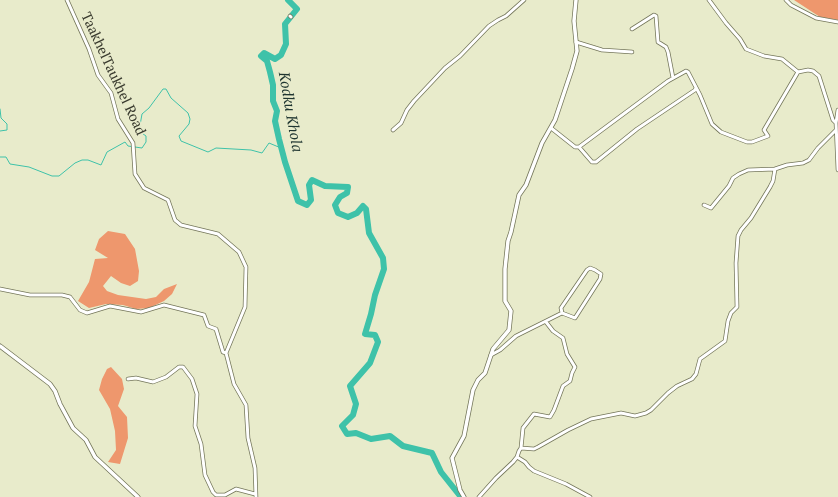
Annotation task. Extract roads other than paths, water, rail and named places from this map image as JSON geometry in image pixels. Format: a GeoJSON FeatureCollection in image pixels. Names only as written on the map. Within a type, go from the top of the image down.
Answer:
{"type":"FeatureCollection","features":[{"type":"Feature","properties":{"kind":"street","name":"TaakhelTaukhel Road"},"geometry":{"type":"LineString","coordinates":[[67,0],[89,49],[98,75],[111,93],[118,119],[133,143],[135,174],[144,188],[168,200],[175,220],[181,225],[218,234],[239,252],[246,267],[245,307],[226,353]]}},
{"type":"Feature","properties":{"kind":"street"},"geometry":{"type":"LineString","coordinates":[[393,130],[401,123],[414,101],[444,68],[460,56],[489,26],[506,16],[524,0]]}},
{"type":"Feature","properties":{"kind":"street"},"geometry":{"type":"LineString","coordinates":[[464,497],[460,490],[452,458],[464,436],[473,390],[478,380],[485,373],[493,349],[509,330],[511,311],[505,301],[506,255],[519,195],[526,185],[542,143],[555,120],[577,51],[574,21],[576,0]]}},
{"type":"Feature","properties":{"kind":"street"},"geometry":{"type":"LineString","coordinates":[[709,0],[720,17],[746,48],[764,56],[782,59],[798,72]]}},
{"type":"Feature","properties":{"kind":"street"},"geometry":{"type":"LineString","coordinates":[[786,0],[791,5],[816,18],[838,22]]}},
{"type":"Feature","properties":{"kind":"street"},"geometry":{"type":"LineString","coordinates":[[632,29],[654,15],[656,16],[658,42],[666,47],[673,78]]}},
{"type":"Feature","properties":{"kind":"street"},"geometry":{"type":"LineString","coordinates":[[576,42],[602,50],[632,52]]}},
{"type":"Feature","properties":{"kind":"street"},"geometry":{"type":"LineString","coordinates":[[579,147],[673,78],[686,71],[688,72],[704,104],[712,124],[720,132],[747,142],[752,142],[768,136],[764,130],[798,72],[808,70],[813,71],[819,76],[833,120],[836,123]]}},
{"type":"Feature","properties":{"kind":"street"},"geometry":{"type":"LineString","coordinates":[[551,128],[575,147],[579,147],[592,162],[596,162],[637,129],[696,88]]}},
{"type":"Feature","properties":{"kind":"street"},"geometry":{"type":"LineString","coordinates":[[838,110],[836,123],[838,170]]}},
{"type":"Feature","properties":{"kind":"street"},"geometry":{"type":"LineString","coordinates":[[704,205],[711,208],[729,186],[733,178],[748,170],[775,169],[803,163],[809,160],[818,148],[836,130]]}},
{"type":"Feature","properties":{"kind":"street"},"geometry":{"type":"LineString","coordinates":[[521,448],[538,448],[568,430],[591,419],[621,413],[635,416],[646,413],[668,393],[696,374],[700,360],[725,341],[728,321],[731,313],[737,307],[736,263],[738,236],[770,187],[773,181],[775,169]]}},
{"type":"Feature","properties":{"kind":"street"},"geometry":{"type":"LineString","coordinates":[[590,268],[601,274],[575,318],[562,313],[561,308],[587,270],[590,268]]}},
{"type":"Feature","properties":{"kind":"street"},"geometry":{"type":"LineString","coordinates":[[0,289],[30,295],[62,295],[70,297],[80,310],[87,313],[110,306],[141,312],[164,305],[204,315],[208,326],[216,329],[223,352],[226,353],[234,384],[246,405],[248,438],[255,468],[255,495],[236,489],[225,495],[216,495],[213,492],[206,475],[201,444],[195,426],[197,394],[192,379],[183,368],[179,367],[166,377],[153,382],[136,378],[128,379]]}},
{"type":"Feature","properties":{"kind":"street"},"geometry":{"type":"LineString","coordinates":[[491,355],[500,350],[516,336],[562,313]]}},
{"type":"Feature","properties":{"kind":"street"},"geometry":{"type":"LineString","coordinates":[[479,497],[517,457],[521,448],[523,428],[534,414],[550,417],[563,386],[570,381],[575,367],[574,363],[567,354],[563,338],[553,331],[546,322]]}},
{"type":"Feature","properties":{"kind":"street"},"geometry":{"type":"LineString","coordinates":[[0,346],[50,384],[73,428],[86,440],[95,457],[138,497]]}},
{"type":"Feature","properties":{"kind":"street"},"geometry":{"type":"LineString","coordinates":[[517,457],[525,462],[534,471],[566,484],[590,497]]}},
{"type":"Feature","properties":{"kind":"waterway","name":"Kodku Khola"},"geometry":{"type":"LineString","coordinates":[[288,0],[297,9],[285,24],[286,44],[281,55],[275,59],[264,53],[261,56],[267,61],[270,72],[273,85],[273,101],[277,111],[275,121],[285,162],[298,201],[307,205],[311,200],[309,185],[312,180],[325,186],[348,187],[347,193],[340,197],[335,205],[338,213],[348,217],[357,213],[363,206],[366,209],[369,233],[383,258],[384,269],[375,295],[365,334],[375,335],[378,342],[370,363],[350,386],[356,404],[353,415],[342,426],[347,434],[356,433],[371,439],[390,436],[403,446],[432,453],[441,472],[461,497]]}},
{"type":"Feature","properties":{"kind":"waterway"},"geometry":{"type":"LineString","coordinates":[[0,157],[6,157],[10,164],[29,167],[52,176],[59,176],[75,163],[82,160],[88,160],[101,165],[107,152],[125,142],[128,146],[142,148],[146,142],[146,136],[139,131],[142,114],[149,108],[163,89],[166,89],[171,98],[188,113],[190,119],[189,124],[179,136],[181,141],[208,152],[216,148],[251,150],[262,153],[269,143],[281,148]]}},
{"type":"Feature","properties":{"kind":"waterway"},"geometry":{"type":"LineString","coordinates":[[0,109],[1,118],[7,124],[7,130],[0,131]]}}]}
